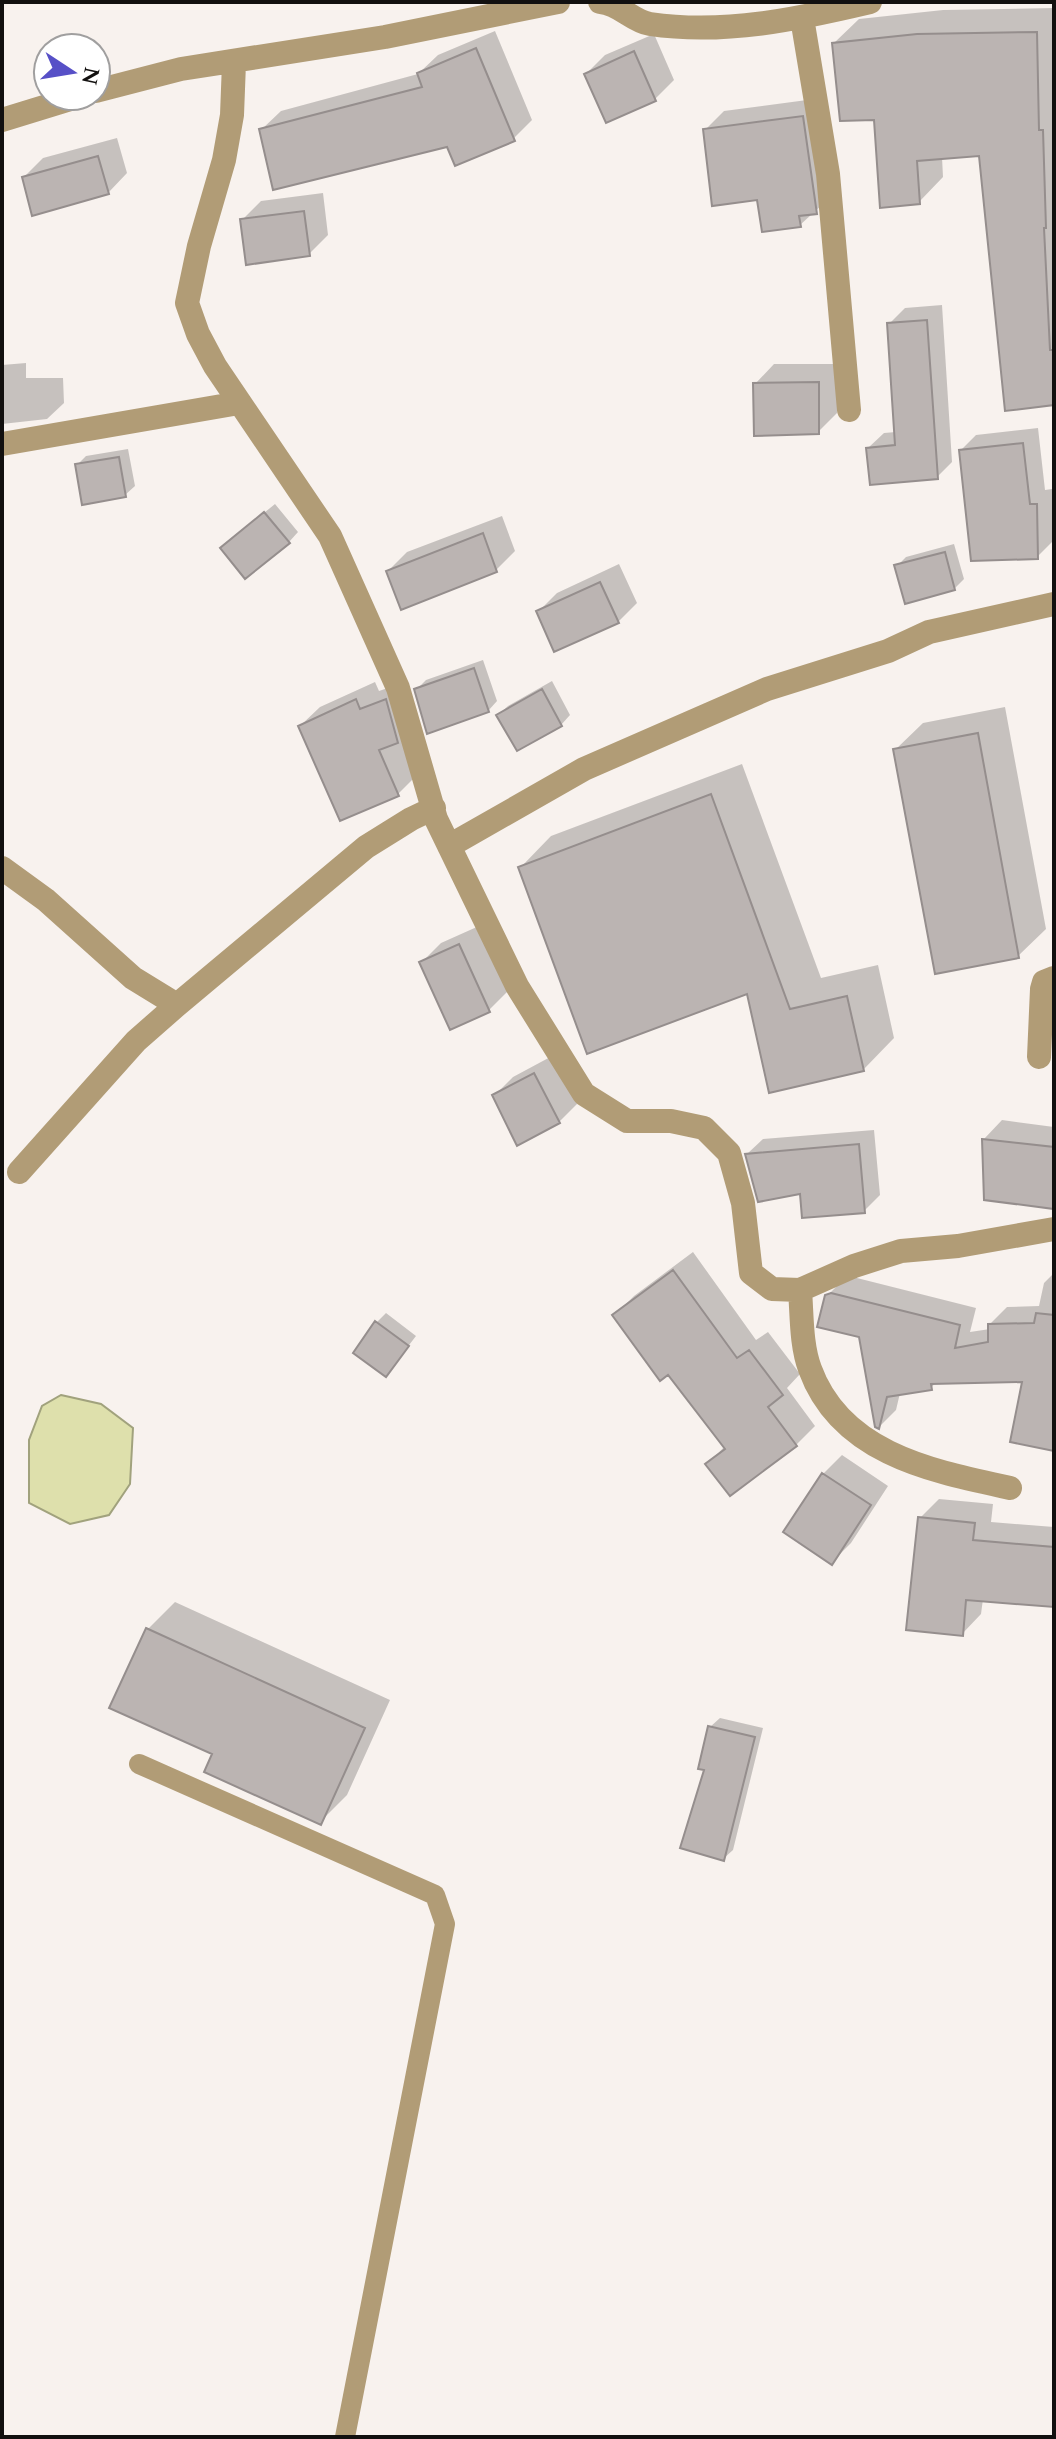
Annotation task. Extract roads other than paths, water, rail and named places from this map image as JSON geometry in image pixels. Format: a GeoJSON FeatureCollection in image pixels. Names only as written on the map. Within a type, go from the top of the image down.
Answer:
{"type":"FeatureCollection","features":[{"type":"Feature","properties":{"kind":"street"},"geometry":{"type":"LineString","coordinates":[[112,87],[181,69],[385,37],[558,2]]}},
{"type":"Feature","properties":{"kind":"street"},"geometry":{"type":"LineString","coordinates":[[600,2],[609,2],[646,23],[691,27],[758,25],[870,2]]}},
{"type":"Feature","properties":{"kind":"street"},"geometry":{"type":"LineString","coordinates":[[802,18],[828,174],[849,410]]}},
{"type":"Feature","properties":{"kind":"street"},"geometry":{"type":"LineString","coordinates":[[234,63],[232,115],[224,160],[199,246],[187,303],[198,334],[215,366],[330,536],[398,688],[436,819],[517,986],[584,1094],[627,1121],[671,1121],[704,1128],[729,1153],[743,1203],[751,1273],[772,1289],[800,1290],[854,1266],[901,1251],[958,1246],[1054,1229]]}},
{"type":"Feature","properties":{"kind":"street"},"geometry":{"type":"LineString","coordinates":[[2,120],[32,111]]}},
{"type":"Feature","properties":{"kind":"street"},"geometry":{"type":"LineString","coordinates":[[2,444],[239,403]]}},
{"type":"Feature","properties":{"kind":"street"},"geometry":{"type":"LineString","coordinates":[[449,846],[584,769],[767,689],[888,651],[929,632],[1054,604]]}},
{"type":"Feature","properties":{"kind":"street"},"geometry":{"type":"LineString","coordinates":[[19,1172],[136,1041],[177,1005],[366,847],[434,808]]}},
{"type":"Feature","properties":{"kind":"street"},"geometry":{"type":"LineString","coordinates":[[2,868],[46,900],[133,978],[177,1005]]}},
{"type":"Feature","properties":{"kind":"street"},"geometry":{"type":"LineString","coordinates":[[1039,1057],[1042,989],[1044,982],[1054,978]]}},
{"type":"Feature","properties":{"kind":"street"},"geometry":{"type":"LineString","coordinates":[[800,1290],[803,1333],[810,1369],[832,1412],[896,1458],[931,1471],[1010,1488]]}},
{"type":"Feature","properties":{"kind":"lane"},"geometry":{"type":"LineString","coordinates":[[139,1764],[435,1895],[445,1924],[345,2437]]}}]}
